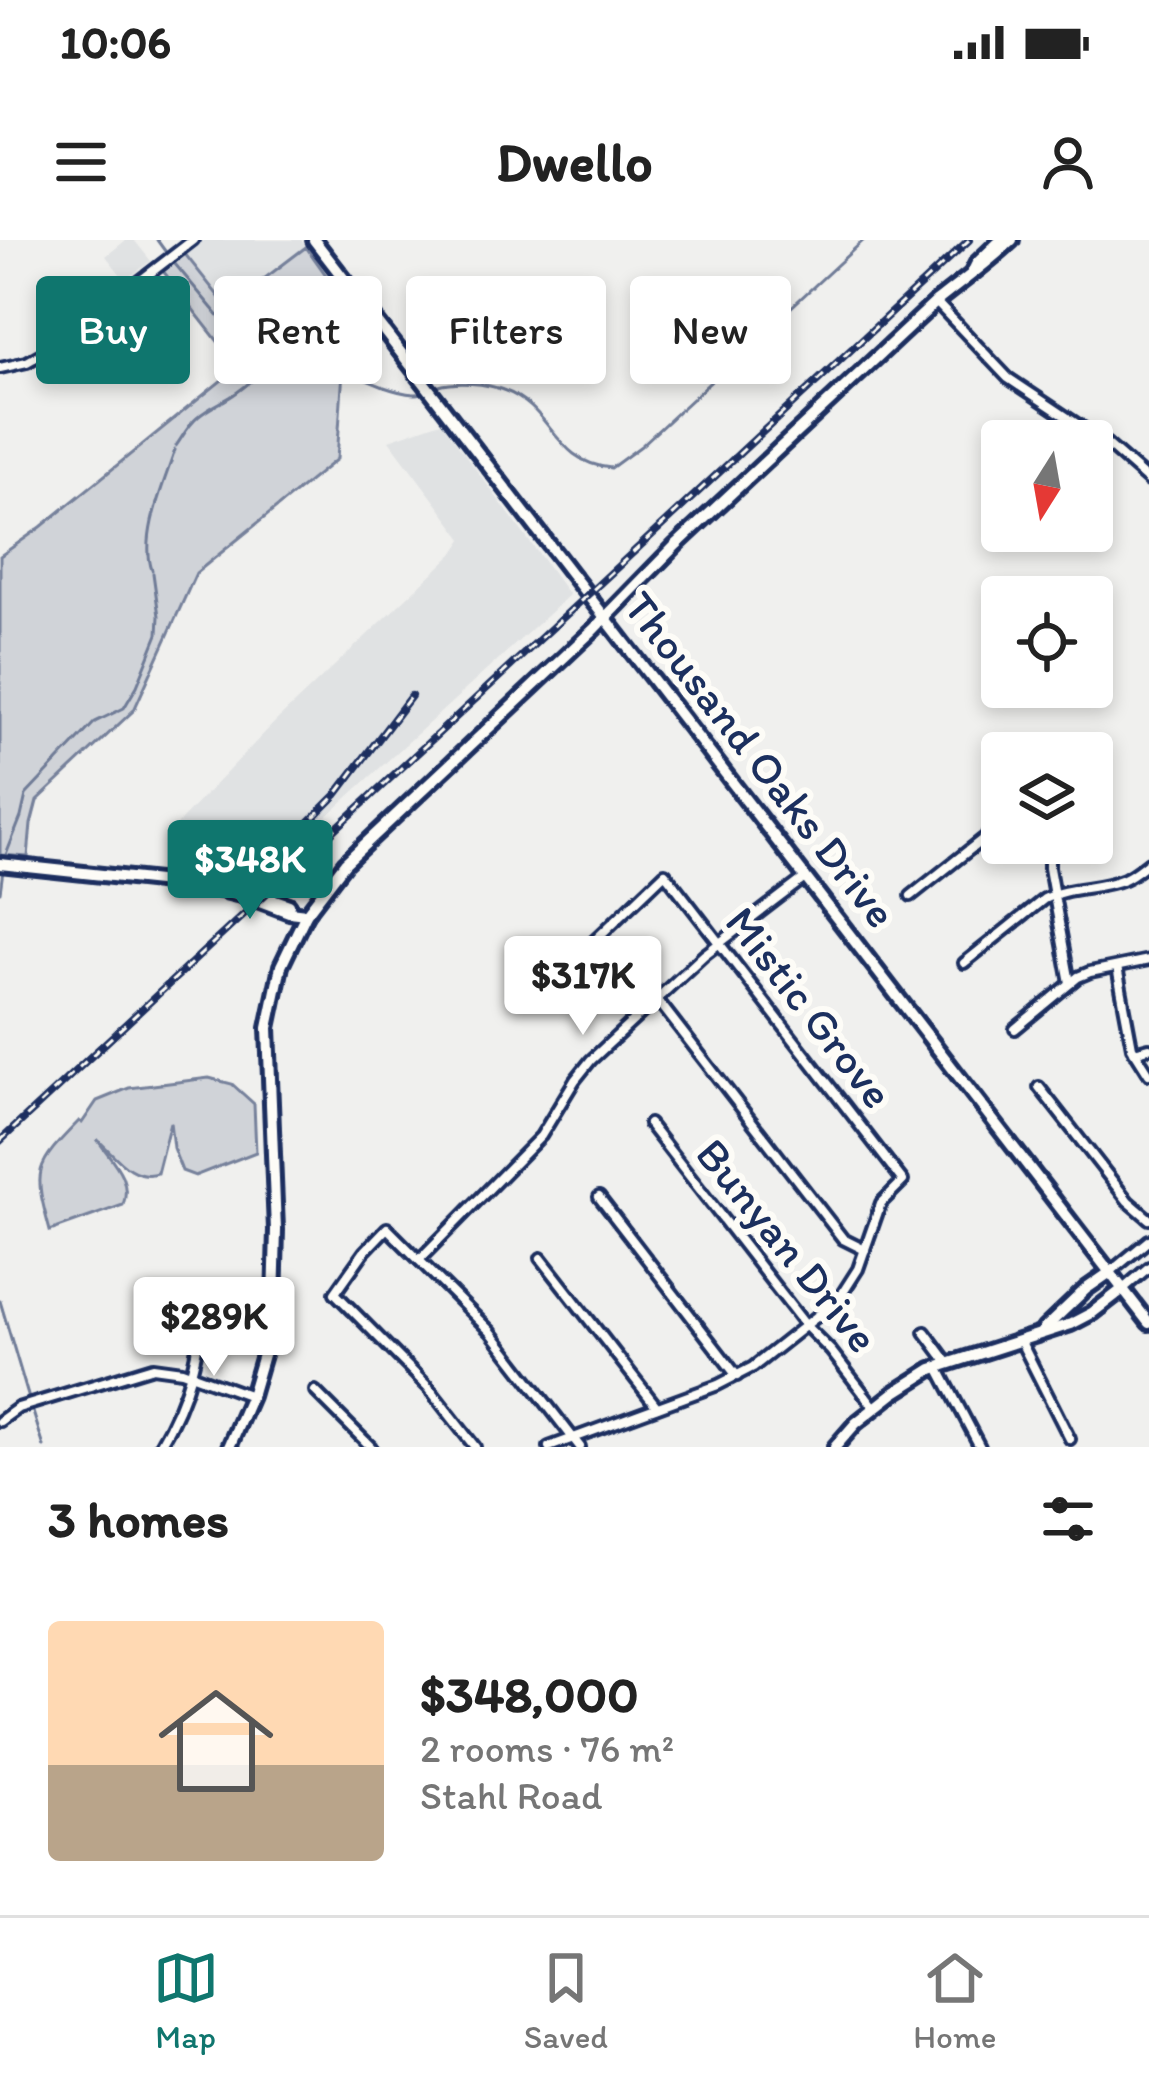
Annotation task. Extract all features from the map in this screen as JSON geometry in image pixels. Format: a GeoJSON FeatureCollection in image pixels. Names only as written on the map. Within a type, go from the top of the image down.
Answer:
{"type":"FeatureCollection","features":[{"type":"Feature","properties":{"kind":"main road","name":"Thousand Oaks Drive"},"geometry":{"type":"LineString","coordinates":[[314,240],[1149,1323]]}},
{"type":"Feature","properties":{"kind":"main road"},"geometry":{"type":"LineString","coordinates":[[974,272],[1001,240]]}},
{"type":"Feature","properties":{"kind":"main road"},"geometry":{"type":"LineString","coordinates":[[229,1447],[251,1396],[269,1334],[276,1257],[268,1028],[281,965],[306,914],[345,863],[606,618],[683,538],[936,302],[1012,240]]}},
{"type":"Feature","properties":{"kind":"main road"},"geometry":{"type":"LineString","coordinates":[[0,864],[221,884],[253,890],[306,914]]}},
{"type":"Feature","properties":{"kind":"main road"},"geometry":{"type":"LineString","coordinates":[[1042,1332],[1109,1273]]}},
{"type":"Feature","properties":{"kind":"main road"},"geometry":{"type":"LineString","coordinates":[[835,1447],[875,1408],[943,1365],[1071,1324],[1123,1289]]}},
{"type":"Feature","properties":{"kind":"street"},"geometry":{"type":"LineString","coordinates":[[0,368],[27,362],[57,345],[193,240]]}},
{"type":"Feature","properties":{"kind":"street"},"geometry":{"type":"LineString","coordinates":[[936,302],[1008,378],[1107,444],[1149,481]]}},
{"type":"Feature","properties":{"kind":"street"},"geometry":{"type":"LineString","coordinates":[[911,896],[981,841]]}},
{"type":"Feature","properties":{"kind":"street"},"geometry":{"type":"LineString","coordinates":[[964,962],[1054,894],[1118,882],[1149,862]]}},
{"type":"Feature","properties":{"kind":"street"},"geometry":{"type":"LineString","coordinates":[[1049,864],[1070,982]]}},
{"type":"Feature","properties":{"kind":"street","name":"Mistic Grove"},"geometry":{"type":"LineString","coordinates":[[542,991],[664,873],[903,1180],[881,1203],[865,1250]]}},
{"type":"Feature","properties":{"kind":"street"},"geometry":{"type":"LineString","coordinates":[[419,1260],[542,1136],[583,1070],[719,943],[806,877]]}},
{"type":"Feature","properties":{"kind":"street"},"geometry":{"type":"LineString","coordinates":[[1016,1029],[1070,982],[1090,972],[1149,960]]}},
{"type":"Feature","properties":{"kind":"street"},"geometry":{"type":"LineString","coordinates":[[1117,967],[1134,1052],[1149,1074]]}},
{"type":"Feature","properties":{"kind":"street"},"geometry":{"type":"LineString","coordinates":[[549,1447],[576,1443],[737,1376],[842,1294],[865,1250],[843,1239],[656,998]]}},
{"type":"Feature","properties":{"kind":"street"},"geometry":{"type":"LineString","coordinates":[[1134,1052],[1149,1048]]}},
{"type":"Feature","properties":{"kind":"street"},"geometry":{"type":"LineString","coordinates":[[1039,1087],[1128,1201],[1149,1219]]}},
{"type":"Feature","properties":{"kind":"street","name":"Bunyan Drive"},"geometry":{"type":"LineString","coordinates":[[649,1124],[875,1408]]}},
{"type":"Feature","properties":{"kind":"street"},"geometry":{"type":"LineString","coordinates":[[599,1197],[737,1376]]}},
{"type":"Feature","properties":{"kind":"street"},"geometry":{"type":"LineString","coordinates":[[475,1447],[428,1387],[335,1293],[387,1228],[491,1332],[576,1443]]}},
{"type":"Feature","properties":{"kind":"street"},"geometry":{"type":"LineString","coordinates":[[1109,1273],[1149,1240]]}},
{"type":"Feature","properties":{"kind":"street"},"geometry":{"type":"LineString","coordinates":[[541,1258],[657,1408]]}},
{"type":"Feature","properties":{"kind":"street"},"geometry":{"type":"LineString","coordinates":[[1123,1289],[1149,1267]]}},
{"type":"Feature","properties":{"kind":"street"},"geometry":{"type":"LineString","coordinates":[[159,1447],[192,1375],[206,1291]]}},
{"type":"Feature","properties":{"kind":"street"},"geometry":{"type":"LineString","coordinates":[[925,1332],[980,1447]]}},
{"type":"Feature","properties":{"kind":"street"},"geometry":{"type":"LineString","coordinates":[[1020,1340],[1070,1439]]}},
{"type":"Feature","properties":{"kind":"street"},"geometry":{"type":"LineString","coordinates":[[0,1421],[18,1408],[159,1368],[251,1396]]}},
{"type":"Feature","properties":{"kind":"street"},"geometry":{"type":"LineString","coordinates":[[315,1391],[371,1447]]}},
{"type":"Feature","properties":{"kind":"shaded area"},"geometry":{"type":"Polygon","coordinates":[[[126,240],[134,240],[151,261],[130,276],[122,276],[106,256],[126,240]]]}},
{"type":"Feature","properties":{"kind":"shaded area"},"geometry":{"type":"Polygon","coordinates":[[[204,240],[301,240],[306,247],[268,276],[214,276],[214,291],[185,254],[204,240]]]}},
{"type":"Feature","properties":{"kind":"shaded area"},"geometry":{"type":"Polygon","coordinates":[[[306,247],[327,276],[268,276],[306,247]]]}},
{"type":"Feature","properties":{"kind":"shaded area"},"geometry":{"type":"Polygon","coordinates":[[[185,254],[214,291],[214,336],[190,306],[190,276],[167,276],[163,271],[185,254]]]}},
{"type":"Feature","properties":{"kind":"shaded area"},"geometry":{"type":"Polygon","coordinates":[[[217,384],[342,384],[337,459],[196,573],[134,710],[37,801],[28,857],[0,855],[0,556],[217,384]]]}},
{"type":"Feature","properties":{"kind":"shaded area"},"geometry":{"type":"Polygon","coordinates":[[[441,422],[569,595],[265,873],[248,882],[164,870],[183,852],[172,832],[182,819],[463,539],[389,440],[441,422]]]}},
{"type":"Feature","properties":{"kind":"shaded area"},"geometry":{"type":"Polygon","coordinates":[[[209,1078],[232,1084],[254,1104],[256,1152],[195,1176],[182,1171],[170,1122],[157,1173],[148,1174],[124,1165],[97,1139],[123,1178],[123,1205],[50,1231],[41,1170],[53,1149],[82,1123],[97,1101],[129,1088],[209,1078]]]}},
{"type":"Feature","properties":{"kind":"waterway"},"geometry":{"type":"LineString","coordinates":[[157,240],[165,251]]}},
{"type":"Feature","properties":{"kind":"waterway"},"geometry":{"type":"LineString","coordinates":[[176,446],[202,414],[272,366],[300,357],[399,392],[424,393],[454,384],[503,390],[533,409],[576,456],[611,468],[641,446],[864,240]]}},
{"type":"Feature","properties":{"kind":"waterway"},"geometry":{"type":"LineString","coordinates":[[175,264],[214,311]]}},
{"type":"Feature","properties":{"kind":"waterway"},"geometry":{"type":"LineString","coordinates":[[152,570],[151,526],[175,450]]}},
{"type":"Feature","properties":{"kind":"waterway"},"geometry":{"type":"LineString","coordinates":[[4,860],[26,795],[95,722],[124,708],[137,686],[158,634],[153,573]]}},
{"type":"Feature","properties":{"kind":"waterway"},"geometry":{"type":"LineString","coordinates":[[0,892],[3,870]]}},
{"type":"Feature","properties":{"kind":"waterway"},"geometry":{"type":"LineString","coordinates":[[0,1301],[29,1399]]}},
{"type":"Feature","properties":{"kind":"waterway"},"geometry":{"type":"LineString","coordinates":[[33,1412],[44,1447]]}},
{"type":"Feature","properties":{"kind":"railway"},"geometry":{"type":"LineString","coordinates":[[0,1141],[969,240]]}},
{"type":"Feature","properties":{"kind":"railway"},"geometry":{"type":"LineString","coordinates":[[246,901],[272,859],[336,795],[411,696]]}}]}
